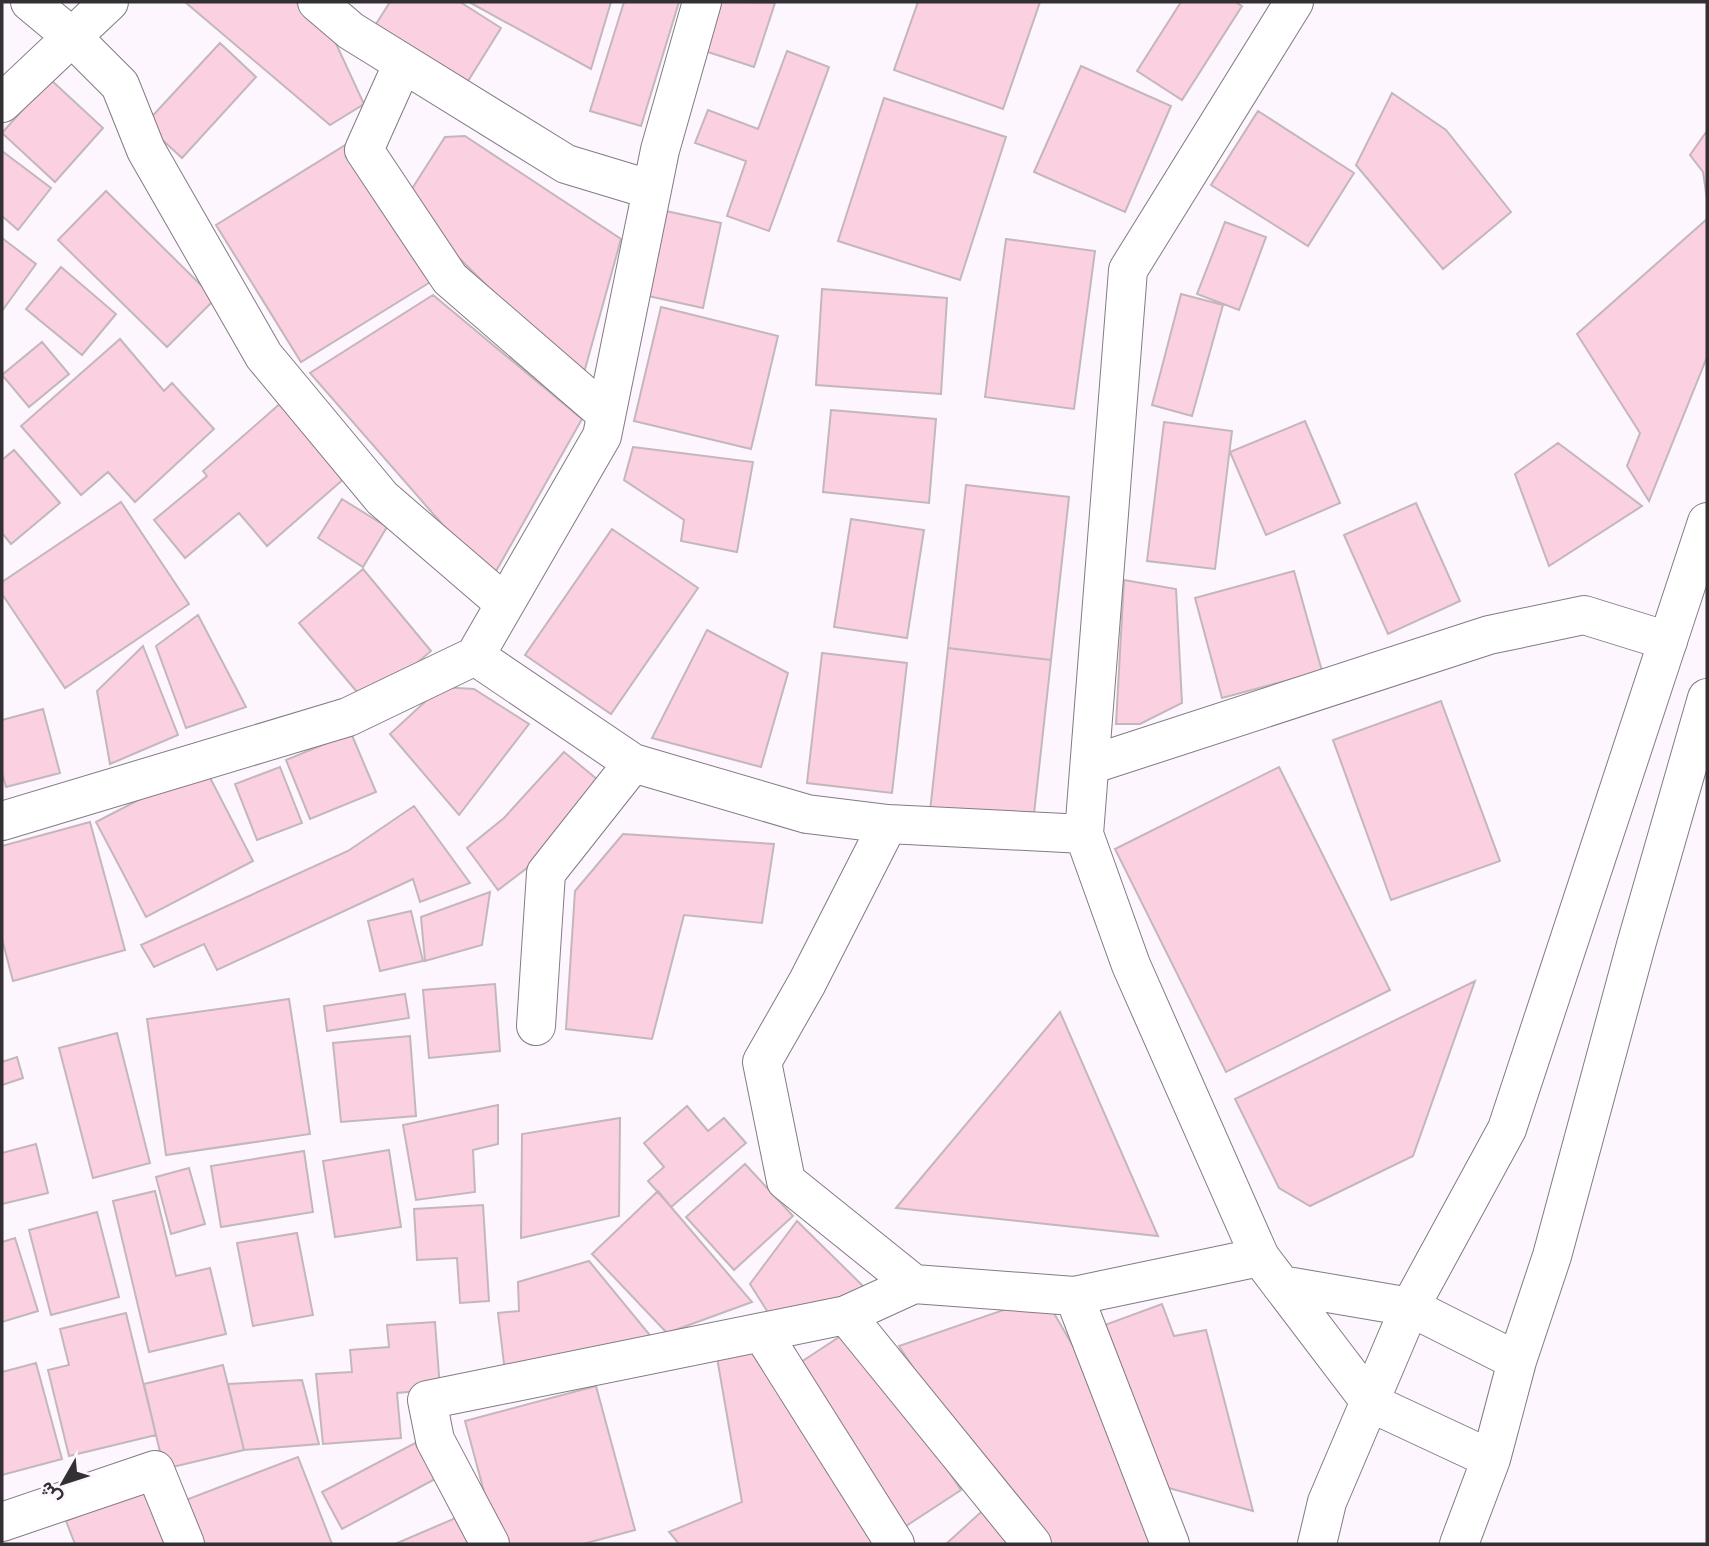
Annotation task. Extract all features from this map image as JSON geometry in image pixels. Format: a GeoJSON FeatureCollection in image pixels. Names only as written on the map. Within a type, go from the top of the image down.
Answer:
{"type":"FeatureCollection","features":[{"type":"Feature","properties":{"kind":"street"},"geometry":{"type":"LineString","coordinates":[[30,2],[72,37],[120,85],[146,150],[264,356],[382,498],[504,603]]}},
{"type":"Feature","properties":{"kind":"street"},"geometry":{"type":"LineString","coordinates":[[2,103],[109,2]]}},
{"type":"Feature","properties":{"kind":"street"},"geometry":{"type":"LineString","coordinates":[[317,2],[351,31],[566,164],[652,190]]}},
{"type":"Feature","properties":{"kind":"street"},"geometry":{"type":"LineString","coordinates":[[2,821],[348,717],[475,656],[601,436],[660,150],[702,2]]}},
{"type":"Feature","properties":{"kind":"street"},"geometry":{"type":"LineString","coordinates":[[1294,2],[1128,270],[1084,834],[1131,965],[1271,1271],[1371,1403],[1491,1459]]}},
{"type":"Feature","properties":{"kind":"street"},"geometry":{"type":"LineString","coordinates":[[403,63],[364,150],[450,279],[606,414]]}},
{"type":"Feature","properties":{"kind":"street"},"geometry":{"type":"LineString","coordinates":[[1317,1544],[1327,1502],[1410,1307],[1507,1129],[1707,522]]}},
{"type":"Feature","properties":{"kind":"street"},"geometry":{"type":"LineString","coordinates":[[1090,765],[1489,635],[1584,615],[1668,641]]}},
{"type":"Feature","properties":{"kind":"street"},"geometry":{"type":"LineString","coordinates":[[475,656],[633,763],[807,814],[888,824],[1084,834]]}},
{"type":"Feature","properties":{"kind":"street"},"geometry":{"type":"LineString","coordinates":[[1459,1544],[1491,1459],[1517,1362],[1552,1256],[1636,945],[1707,698]]}},
{"type":"Feature","properties":{"kind":"street"},"geometry":{"type":"LineString","coordinates":[[536,1026],[546,873],[633,763]]}},
{"type":"Feature","properties":{"kind":"street"},"geometry":{"type":"LineString","coordinates":[[888,824],[807,983],[762,1062],[786,1181],[914,1284]]}},
{"type":"Feature","properties":{"kind":"street"},"geometry":{"type":"LineString","coordinates":[[490,1544],[435,1440],[427,1400],[846,1315],[914,1284],[1074,1296],[1271,1271],[1410,1307],[1517,1362]]}},
{"type":"Feature","properties":{"kind":"street"},"geometry":{"type":"LineString","coordinates":[[1074,1296],[1170,1544]]}},
{"type":"Feature","properties":{"kind":"street"},"geometry":{"type":"LineString","coordinates":[[846,1315],[1032,1544]]}},
{"type":"Feature","properties":{"kind":"street"},"geometry":{"type":"LineString","coordinates":[[762,1333],[895,1544]]}},
{"type":"Feature","properties":{"kind":"street"},"geometry":{"type":"LineString","coordinates":[[2,1522],[155,1470],[185,1544]]}},
{"type":"Feature","properties":{"kind":"building"},"geometry":{"type":"Polygon","coordinates":[[[185,2],[296,2],[333,37],[364,104],[330,125],[185,2]]]}},
{"type":"Feature","properties":{"kind":"building"},"geometry":{"type":"Polygon","coordinates":[[[390,2],[460,2],[501,28],[463,89],[371,32],[390,2]]]}},
{"type":"Feature","properties":{"kind":"building"},"geometry":{"type":"Polygon","coordinates":[[[469,2],[611,2],[591,69],[469,2]]]}},
{"type":"Feature","properties":{"kind":"building"},"geometry":{"type":"Polygon","coordinates":[[[624,2],[679,2],[641,126],[590,111],[624,2]]]}},
{"type":"Feature","properties":{"kind":"building"},"geometry":{"type":"Polygon","coordinates":[[[721,2],[775,3],[754,67],[705,51],[721,2]]]}},
{"type":"Feature","properties":{"kind":"building"},"geometry":{"type":"Polygon","coordinates":[[[918,2],[1040,2],[1003,109],[894,70],[918,2]]]}},
{"type":"Feature","properties":{"kind":"building"},"geometry":{"type":"Polygon","coordinates":[[[1181,2],[1235,2],[1242,6],[1182,100],[1137,71],[1181,2]]]}},
{"type":"Feature","properties":{"kind":"building"},"geometry":{"type":"Polygon","coordinates":[[[220,43],[256,77],[182,158],[145,124],[220,43]]]}},
{"type":"Feature","properties":{"kind":"building"},"geometry":{"type":"Polygon","coordinates":[[[787,51],[829,67],[769,231],[727,216],[746,161],[695,143],[708,110],[758,129],[787,51]]]}},
{"type":"Feature","properties":{"kind":"building"},"geometry":{"type":"Polygon","coordinates":[[[1081,66],[1171,106],[1125,212],[1034,172],[1081,66]]]}},
{"type":"Feature","properties":{"kind":"building"},"geometry":{"type":"Polygon","coordinates":[[[50,79],[103,128],[55,182],[2,133],[50,79]]]}},
{"type":"Feature","properties":{"kind":"building"},"geometry":{"type":"Polygon","coordinates":[[[1392,93],[1446,130],[1511,212],[1443,269],[1356,165],[1392,93]]]}},
{"type":"Feature","properties":{"kind":"building"},"geometry":{"type":"Polygon","coordinates":[[[884,98],[1006,137],[960,280],[838,241],[884,98]]]}},
{"type":"Feature","properties":{"kind":"building"},"geometry":{"type":"Polygon","coordinates":[[[1258,111],[1354,173],[1308,246],[1211,185],[1258,111]]]}},
{"type":"Feature","properties":{"kind":"building"},"geometry":{"type":"Polygon","coordinates":[[[1707,131],[1707,199],[1703,172],[1690,155],[1707,131]]]}},
{"type":"Feature","properties":{"kind":"building"},"geometry":{"type":"Polygon","coordinates":[[[465,136],[621,239],[582,380],[446,245],[408,195],[445,137],[465,136]]]}},
{"type":"Feature","properties":{"kind":"building"},"geometry":{"type":"Polygon","coordinates":[[[347,144],[432,281],[301,362],[216,225],[347,144]]]}},
{"type":"Feature","properties":{"kind":"building"},"geometry":{"type":"Polygon","coordinates":[[[2,151],[51,188],[18,230],[2,216],[2,151]]]}},
{"type":"Feature","properties":{"kind":"building"},"geometry":{"type":"Polygon","coordinates":[[[106,191],[215,299],[167,347],[58,240],[106,191]]]}},
{"type":"Feature","properties":{"kind":"building"},"geometry":{"type":"Polygon","coordinates":[[[666,211],[721,223],[703,308],[648,296],[666,211]]]}},
{"type":"Feature","properties":{"kind":"building"},"geometry":{"type":"Polygon","coordinates":[[[1707,219],[1707,357],[1649,501],[1627,466],[1640,433],[1577,334],[1707,219]]]}},
{"type":"Feature","properties":{"kind":"building"},"geometry":{"type":"Polygon","coordinates":[[[1225,222],[1266,237],[1239,310],[1197,294],[1225,222]]]}},
{"type":"Feature","properties":{"kind":"building"},"geometry":{"type":"Polygon","coordinates":[[[2,238],[36,264],[2,311],[2,238]]]}},
{"type":"Feature","properties":{"kind":"building"},"geometry":{"type":"Polygon","coordinates":[[[1006,239],[1095,251],[1074,409],[985,397],[1006,239]]]}},
{"type":"Feature","properties":{"kind":"building"},"geometry":{"type":"Polygon","coordinates":[[[61,267],[116,314],[82,355],[26,309],[61,267]]]}},
{"type":"Feature","properties":{"kind":"building"},"geometry":{"type":"Polygon","coordinates":[[[822,289],[947,298],[941,394],[816,385],[822,289]]]}},
{"type":"Feature","properties":{"kind":"building"},"geometry":{"type":"Polygon","coordinates":[[[1181,294],[1223,305],[1192,416],[1152,405],[1181,294]]]}},
{"type":"Feature","properties":{"kind":"building"},"geometry":{"type":"Polygon","coordinates":[[[433,295],[582,419],[491,580],[310,373],[433,295]]]}},
{"type":"Feature","properties":{"kind":"building"},"geometry":{"type":"Polygon","coordinates":[[[661,307],[778,336],[751,449],[634,421],[661,307]]]}},
{"type":"Feature","properties":{"kind":"building"},"geometry":{"type":"Polygon","coordinates":[[[120,339],[164,391],[172,383],[214,429],[135,502],[108,472],[81,495],[21,426],[120,339]]]}},
{"type":"Feature","properties":{"kind":"building"},"geometry":{"type":"Polygon","coordinates":[[[42,342],[69,374],[29,407],[2,375],[42,342]]]}},
{"type":"Feature","properties":{"kind":"building"},"geometry":{"type":"Polygon","coordinates":[[[282,402],[346,477],[267,546],[239,513],[185,558],[154,520],[207,476],[203,471],[282,402]]]}},
{"type":"Feature","properties":{"kind":"building"},"geometry":{"type":"Polygon","coordinates":[[[831,410],[936,419],[929,503],[823,492],[831,410]]]}},
{"type":"Feature","properties":{"kind":"building"},"geometry":{"type":"Polygon","coordinates":[[[1305,421],[1340,503],[1266,535],[1230,452],[1305,421]]]}},
{"type":"Feature","properties":{"kind":"building"},"geometry":{"type":"Polygon","coordinates":[[[1164,422],[1232,431],[1215,569],[1147,561],[1164,422]]]}},
{"type":"Feature","properties":{"kind":"building"},"geometry":{"type":"Polygon","coordinates":[[[1558,443],[1642,506],[1549,566],[1515,474],[1558,443]]]}},
{"type":"Feature","properties":{"kind":"building"},"geometry":{"type":"Polygon","coordinates":[[[633,447],[753,462],[737,552],[681,541],[684,520],[624,480],[633,447]]]}},
{"type":"Feature","properties":{"kind":"building"},"geometry":{"type":"Polygon","coordinates":[[[14,450],[60,503],[11,544],[2,533],[2,460],[14,450]]]}},
{"type":"Feature","properties":{"kind":"building"},"geometry":{"type":"Polygon","coordinates":[[[966,485],[1069,497],[1051,660],[948,648],[966,485]]]}},
{"type":"Feature","properties":{"kind":"building"},"geometry":{"type":"Polygon","coordinates":[[[342,499],[387,527],[363,567],[318,538],[342,499]]]}},
{"type":"Feature","properties":{"kind":"building"},"geometry":{"type":"Polygon","coordinates":[[[121,502],[189,604],[65,688],[2,594],[2,582],[121,502]]]}},
{"type":"Feature","properties":{"kind":"building"},"geometry":{"type":"Polygon","coordinates":[[[1416,503],[1460,601],[1388,634],[1344,535],[1416,503]]]}},
{"type":"Feature","properties":{"kind":"building"},"geometry":{"type":"Polygon","coordinates":[[[851,519],[924,530],[907,638],[834,627],[851,519]]]}},
{"type":"Feature","properties":{"kind":"building"},"geometry":{"type":"Polygon","coordinates":[[[612,529],[698,588],[611,714],[525,655],[612,529]]]}},
{"type":"Feature","properties":{"kind":"building"},"geometry":{"type":"Polygon","coordinates":[[[363,569],[431,651],[368,705],[299,623],[363,569]]]}},
{"type":"Feature","properties":{"kind":"building"},"geometry":{"type":"Polygon","coordinates":[[[1294,571],[1322,671],[1222,698],[1195,598],[1294,571]]]}},
{"type":"Feature","properties":{"kind":"building"},"geometry":{"type":"Polygon","coordinates":[[[1124,580],[1176,589],[1182,703],[1140,724],[1116,724],[1124,580]]]}},
{"type":"Feature","properties":{"kind":"building"},"geometry":{"type":"Polygon","coordinates":[[[198,615],[246,707],[186,728],[156,646],[198,615]]]}},
{"type":"Feature","properties":{"kind":"building"},"geometry":{"type":"Polygon","coordinates":[[[707,630],[788,673],[761,767],[652,738],[707,630]]]}},
{"type":"Feature","properties":{"kind":"building"},"geometry":{"type":"Polygon","coordinates":[[[143,646],[178,735],[110,764],[97,691],[143,646]]]}},
{"type":"Feature","properties":{"kind":"building"},"geometry":{"type":"Polygon","coordinates":[[[948,648],[1051,660],[1033,823],[930,811],[948,648]]]}},
{"type":"Feature","properties":{"kind":"building"},"geometry":{"type":"Polygon","coordinates":[[[822,653],[907,663],[892,793],[807,783],[822,653]]]}},
{"type":"Feature","properties":{"kind":"building"},"geometry":{"type":"Polygon","coordinates":[[[441,687],[474,689],[529,724],[459,815],[390,734],[441,687]]]}},
{"type":"Feature","properties":{"kind":"building"},"geometry":{"type":"Polygon","coordinates":[[[1441,701],[1500,861],[1391,900],[1333,740],[1441,701]]]}},
{"type":"Feature","properties":{"kind":"building"},"geometry":{"type":"Polygon","coordinates":[[[43,709],[60,773],[6,787],[2,773],[2,720],[43,709]]]}},
{"type":"Feature","properties":{"kind":"building"},"geometry":{"type":"Polygon","coordinates":[[[351,733],[376,792],[310,819],[286,760],[351,733]]]}},
{"type":"Feature","properties":{"kind":"building"},"geometry":{"type":"Polygon","coordinates":[[[564,752],[609,789],[556,846],[498,890],[467,848],[504,818],[564,752]]]}},
{"type":"Feature","properties":{"kind":"building"},"geometry":{"type":"Polygon","coordinates":[[[204,766],[253,861],[146,917],[96,822],[204,766]]]}},
{"type":"Feature","properties":{"kind":"building"},"geometry":{"type":"Polygon","coordinates":[[[280,767],[302,823],[257,840],[235,784],[280,767]]]}},
{"type":"Feature","properties":{"kind":"building"},"geometry":{"type":"Polygon","coordinates":[[[1279,767],[1390,990],[1226,1072],[1115,849],[1279,767]]]}},
{"type":"Feature","properties":{"kind":"building"},"geometry":{"type":"Polygon","coordinates":[[[414,806],[470,883],[420,902],[413,879],[217,970],[204,944],[154,967],[141,945],[348,851],[414,806]]]}},
{"type":"Feature","properties":{"kind":"building"},"geometry":{"type":"Polygon","coordinates":[[[90,822],[125,950],[13,981],[2,939],[2,846],[90,822]]]}},
{"type":"Feature","properties":{"kind":"building"},"geometry":{"type":"Polygon","coordinates":[[[623,834],[774,844],[762,923],[684,915],[652,1039],[566,1029],[575,891],[623,834]]]}},
{"type":"Feature","properties":{"kind":"building"},"geometry":{"type":"Polygon","coordinates":[[[490,892],[482,945],[425,961],[421,917],[490,892]]]}},
{"type":"Feature","properties":{"kind":"building"},"geometry":{"type":"Polygon","coordinates":[[[411,911],[423,961],[380,971],[368,921],[411,911]]]}},
{"type":"Feature","properties":{"kind":"building"},"geometry":{"type":"Polygon","coordinates":[[[1475,981],[1413,1156],[1310,1206],[1279,1188],[1235,1099],[1475,981]]]}},
{"type":"Feature","properties":{"kind":"building"},"geometry":{"type":"Polygon","coordinates":[[[495,984],[500,1051],[429,1058],[423,990],[495,984]]]}},
{"type":"Feature","properties":{"kind":"building"},"geometry":{"type":"Polygon","coordinates":[[[405,994],[409,1018],[327,1031],[324,1006],[405,994]]]}},
{"type":"Feature","properties":{"kind":"building"},"geometry":{"type":"Polygon","coordinates":[[[289,999],[310,1134],[166,1155],[147,1019],[289,999]]]}},
{"type":"Feature","properties":{"kind":"building"},"geometry":{"type":"Polygon","coordinates":[[[1060,1012],[1158,1236],[896,1208],[1060,1012]]]}},
{"type":"Feature","properties":{"kind":"building"},"geometry":{"type":"Polygon","coordinates":[[[117,1033],[150,1163],[93,1178],[59,1048],[117,1033]]]}},
{"type":"Feature","properties":{"kind":"building"},"geometry":{"type":"Polygon","coordinates":[[[410,1036],[416,1116],[341,1122],[333,1043],[410,1036]]]}},
{"type":"Feature","properties":{"kind":"building"},"geometry":{"type":"Polygon","coordinates":[[[17,1057],[23,1078],[2,1085],[2,1062],[17,1057]]]}},
{"type":"Feature","properties":{"kind":"building"},"geometry":{"type":"Polygon","coordinates":[[[498,1105],[498,1144],[473,1150],[475,1192],[416,1200],[403,1125],[498,1105]]]}},
{"type":"Feature","properties":{"kind":"building"},"geometry":{"type":"Polygon","coordinates":[[[687,1106],[708,1131],[724,1118],[746,1143],[671,1207],[648,1181],[664,1167],[644,1143],[687,1106]]]}},
{"type":"Feature","properties":{"kind":"building"},"geometry":{"type":"Polygon","coordinates":[[[620,1118],[619,1216],[521,1238],[522,1134],[620,1118]]]}},
{"type":"Feature","properties":{"kind":"building"},"geometry":{"type":"Polygon","coordinates":[[[36,1144],[48,1193],[2,1204],[2,1153],[36,1144]]]}},
{"type":"Feature","properties":{"kind":"building"},"geometry":{"type":"Polygon","coordinates":[[[389,1150],[401,1227],[335,1237],[323,1161],[389,1150]]]}},
{"type":"Feature","properties":{"kind":"building"},"geometry":{"type":"Polygon","coordinates":[[[304,1151],[313,1212],[221,1227],[211,1166],[304,1151]]]}},
{"type":"Feature","properties":{"kind":"building"},"geometry":{"type":"Polygon","coordinates":[[[745,1164],[793,1216],[734,1270],[686,1217],[745,1164]]]}},
{"type":"Feature","properties":{"kind":"building"},"geometry":{"type":"Polygon","coordinates":[[[189,1168],[205,1224],[171,1234],[156,1177],[189,1168]]]}},
{"type":"Feature","properties":{"kind":"building"},"geometry":{"type":"Polygon","coordinates":[[[155,1191],[176,1276],[210,1268],[226,1334],[149,1352],[113,1201],[155,1191]]]}},
{"type":"Feature","properties":{"kind":"building"},"geometry":{"type":"Polygon","coordinates":[[[658,1191],[752,1302],[667,1333],[592,1254],[658,1191]]]}},
{"type":"Feature","properties":{"kind":"building"},"geometry":{"type":"Polygon","coordinates":[[[483,1205],[489,1301],[460,1303],[457,1258],[417,1260],[414,1209],[483,1205]]]}},
{"type":"Feature","properties":{"kind":"building"},"geometry":{"type":"Polygon","coordinates":[[[97,1212],[119,1297],[51,1315],[29,1230],[97,1212]]]}},
{"type":"Feature","properties":{"kind":"building"},"geometry":{"type":"Polygon","coordinates":[[[797,1221],[866,1289],[774,1322],[750,1284],[797,1221]]]}},
{"type":"Feature","properties":{"kind":"building"},"geometry":{"type":"Polygon","coordinates":[[[297,1233],[313,1315],[253,1326],[237,1243],[297,1233]]]}},
{"type":"Feature","properties":{"kind":"building"},"geometry":{"type":"Polygon","coordinates":[[[15,1238],[38,1311],[2,1322],[2,1242],[15,1238]]]}},
{"type":"Feature","properties":{"kind":"building"},"geometry":{"type":"Polygon","coordinates":[[[589,1261],[653,1339],[506,1381],[498,1313],[519,1311],[518,1282],[589,1261]]]}},
{"type":"Feature","properties":{"kind":"building"},"geometry":{"type":"Polygon","coordinates":[[[1044,1296],[1084,1365],[1158,1544],[1045,1544],[969,1453],[899,1346],[1044,1296]]]}},
{"type":"Feature","properties":{"kind":"building"},"geometry":{"type":"Polygon","coordinates":[[[1162,1304],[1174,1336],[1206,1330],[1253,1511],[1154,1484],[1102,1326],[1162,1304]]]}},
{"type":"Feature","properties":{"kind":"building"},"geometry":{"type":"Polygon","coordinates":[[[126,1313],[156,1435],[69,1456],[48,1370],[69,1365],[60,1329],[126,1313]]]}},
{"type":"Feature","properties":{"kind":"building"},"geometry":{"type":"Polygon","coordinates":[[[435,1322],[440,1389],[397,1393],[401,1438],[323,1444],[316,1374],[352,1372],[350,1350],[389,1347],[387,1325],[435,1322]]]}},
{"type":"Feature","properties":{"kind":"building"},"geometry":{"type":"Polygon","coordinates":[[[853,1328],[961,1490],[903,1528],[795,1366],[853,1328]]]}},
{"type":"Feature","properties":{"kind":"building"},"geometry":{"type":"Polygon","coordinates":[[[748,1343],[881,1544],[679,1544],[669,1532],[742,1502],[716,1352],[748,1343]]]}},
{"type":"Feature","properties":{"kind":"building"},"geometry":{"type":"Polygon","coordinates":[[[36,1363],[62,1459],[2,1475],[2,1372],[36,1363]]]}},
{"type":"Feature","properties":{"kind":"building"},"geometry":{"type":"Polygon","coordinates":[[[223,1365],[244,1450],[164,1469],[144,1384],[223,1365]]]}},
{"type":"Feature","properties":{"kind":"building"},"geometry":{"type":"Polygon","coordinates":[[[302,1380],[319,1444],[244,1450],[228,1384],[302,1380]]]}},
{"type":"Feature","properties":{"kind":"building"},"geometry":{"type":"Polygon","coordinates":[[[596,1386],[635,1530],[583,1544],[498,1544],[465,1421],[596,1386]]]}},
{"type":"Feature","properties":{"kind":"building"},"geometry":{"type":"Polygon","coordinates":[[[415,1443],[435,1479],[342,1529],[322,1492],[415,1443]]]}},
{"type":"Feature","properties":{"kind":"building"},"geometry":{"type":"Polygon","coordinates":[[[298,1457],[332,1544],[200,1544],[183,1501],[298,1457]]]}},
{"type":"Feature","properties":{"kind":"building"},"geometry":{"type":"Polygon","coordinates":[[[145,1488],[167,1544],[75,1544],[66,1521],[145,1488]]]}},
{"type":"Feature","properties":{"kind":"building"},"geometry":{"type":"Polygon","coordinates":[[[991,1503],[1024,1544],[946,1544],[991,1503]]]}},
{"type":"Feature","properties":{"kind":"building"},"geometry":{"type":"Polygon","coordinates":[[[465,1514],[478,1544],[395,1544],[465,1514]]]}}]}
